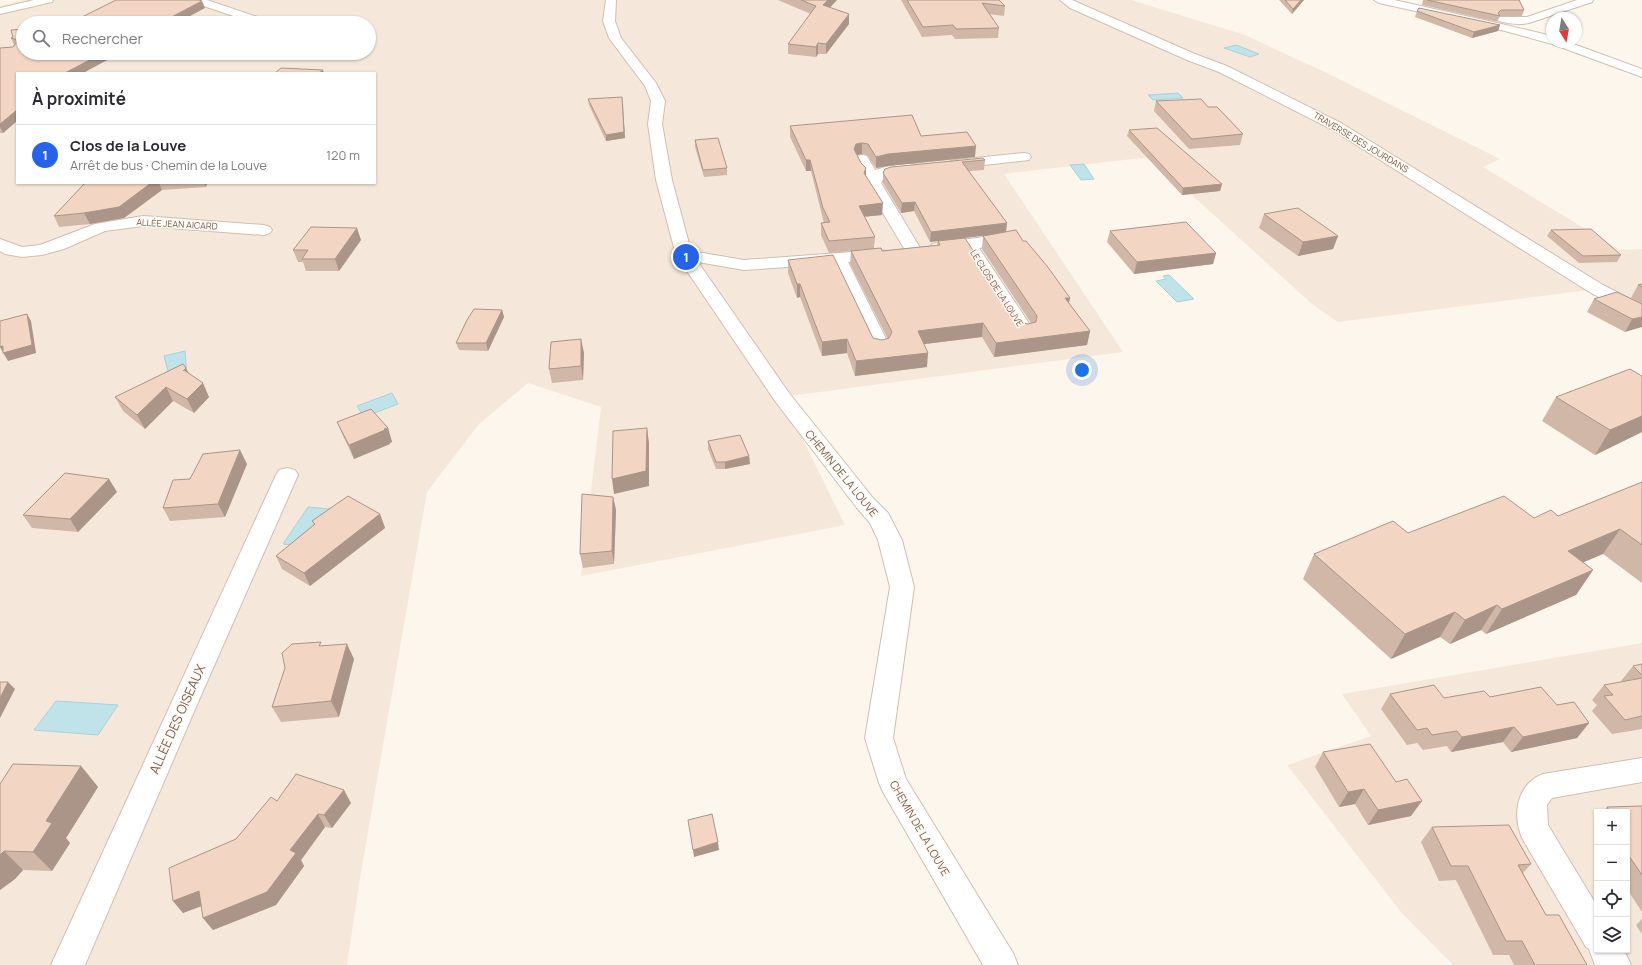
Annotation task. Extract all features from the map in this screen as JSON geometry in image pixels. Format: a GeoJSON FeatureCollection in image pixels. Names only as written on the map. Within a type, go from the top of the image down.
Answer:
{"type":"FeatureCollection","features":[{"type":"Feature","properties":{"kind":"street"},"geometry":{"type":"LineString","coordinates":[[0,11],[48,0]]}},
{"type":"Feature","properties":{"kind":"street"},"geometry":{"type":"LineString","coordinates":[[196,0],[244,16]]}},
{"type":"Feature","properties":{"kind":"street","name":"CHEMIN DE LA LOUVE"},"geometry":{"type":"LineString","coordinates":[[611,0],[608,21],[615,38],[651,86],[658,102],[655,124],[664,180],[684,255],[782,397],[865,503],[880,519],[890,540],[902,588],[879,738],[893,783],[1001,965]]}},
{"type":"Feature","properties":{"kind":"street","name":"TRAVERSE DES JOURDANS"},"geometry":{"type":"LineString","coordinates":[[1065,0],[1074,6],[1191,57],[1223,69],[1336,126],[1455,198],[1597,290],[1642,312]]}},
{"type":"Feature","properties":{"kind":"street"},"geometry":{"type":"LineString","coordinates":[[1379,0],[1546,39]]}},
{"type":"Feature","properties":{"kind":"street"},"geometry":{"type":"LineString","coordinates":[[1462,18],[1472,16],[1524,21],[1588,0]]}},
{"type":"Feature","properties":{"kind":"street"},"geometry":{"type":"LineString","coordinates":[[1573,48],[1642,73]]}},
{"type":"Feature","properties":{"kind":"street"},"geometry":{"type":"LineString","coordinates":[[941,166],[1024,157]]}},
{"type":"Feature","properties":{"kind":"street"},"geometry":{"type":"LineString","coordinates":[[862,159],[869,173],[876,178]]}},
{"type":"Feature","properties":{"kind":"street"},"geometry":{"type":"LineString","coordinates":[[914,252],[873,183],[879,174],[888,171],[926,167]]}},
{"type":"Feature","properties":{"kind":"street","name":"ALLÉE JEAN AICARD"},"geometry":{"type":"LineString","coordinates":[[0,244],[10,250],[22,252],[42,250],[102,227],[143,221],[264,230]]}},
{"type":"Feature","properties":{"kind":"street","name":"LE CLOS DE LA LOUVE"},"geometry":{"type":"LineString","coordinates":[[684,255],[744,265],[914,252],[1008,239]]}},
{"type":"Feature","properties":{"kind":"street","name":"LE CLOS DE LA LOUVE"},"geometry":{"type":"LineString","coordinates":[[969,245],[1025,331]]}},
{"type":"Feature","properties":{"kind":"street"},"geometry":{"type":"LineString","coordinates":[[838,259],[881,347]]}},
{"type":"Feature","properties":{"kind":"street","name":"ALLÉE DES OISEAUX"},"geometry":{"type":"LineString","coordinates":[[68,965],[287,475]]}},
{"type":"Feature","properties":{"kind":"street"},"geometry":{"type":"LineString","coordinates":[[1594,931],[1533,828],[1532,802],[1543,787],[1642,770]]}},
{"type":"Feature","properties":{"kind":"street"},"geometry":{"type":"LineString","coordinates":[[1607,953],[1614,965]]}},
{"type":"Feature","properties":{"kind":"shaded area"},"geometry":{"type":"Polygon","coordinates":[[[23,0],[1131,0],[1245,35],[1331,75],[1500,159],[1483,167],[1620,250],[1642,249],[1642,315],[1597,289],[1338,322],[1312,304],[1150,157],[1004,174],[1123,352],[782,397],[845,525],[581,576],[601,407],[528,383],[479,424],[427,492],[360,878],[347,965],[0,965],[0,6],[23,0]]]}},
{"type":"Feature","properties":{"kind":"shaded area"},"geometry":{"type":"Polygon","coordinates":[[[1642,643],[1642,965],[1453,965],[1401,912],[1287,765],[1371,736],[1342,694],[1642,643]]]}},
{"type":"Feature","properties":{"kind":"water"},"geometry":{"type":"Polygon","coordinates":[[[1236,45],[1259,54],[1250,57],[1224,48],[1236,45]]]}},
{"type":"Feature","properties":{"kind":"water"},"geometry":{"type":"Polygon","coordinates":[[[1178,93],[1183,98],[1153,100],[1148,95],[1178,93]]]}},
{"type":"Feature","properties":{"kind":"water"},"geometry":{"type":"Polygon","coordinates":[[[1084,164],[1094,179],[1081,180],[1070,165],[1084,164]]]}},
{"type":"Feature","properties":{"kind":"water"},"geometry":{"type":"Polygon","coordinates":[[[1169,275],[1194,299],[1177,302],[1156,281],[1166,279],[1163,276],[1169,275]]]}},
{"type":"Feature","properties":{"kind":"water"},"geometry":{"type":"Polygon","coordinates":[[[185,351],[187,376],[170,378],[164,356],[185,351]]]}},
{"type":"Feature","properties":{"kind":"water"},"geometry":{"type":"Polygon","coordinates":[[[392,393],[398,404],[364,417],[357,406],[392,393]]]}},
{"type":"Feature","properties":{"kind":"water"},"geometry":{"type":"Polygon","coordinates":[[[308,507],[330,509],[308,541],[292,545],[283,544],[308,507]]]}},
{"type":"Feature","properties":{"kind":"water"},"geometry":{"type":"Polygon","coordinates":[[[56,701],[118,705],[98,735],[34,730],[56,701]]]}},
{"type":"Feature","properties":{"kind":"building"},"geometry":{"type":"Polygon","coordinates":[[[116,0],[202,1],[173,16],[84,16],[116,0]]]}},
{"type":"Feature","properties":{"kind":"building"},"geometry":{"type":"Polygon","coordinates":[[[801,0],[828,0],[823,5],[849,14],[826,44],[818,43],[816,47],[788,44],[816,6],[801,0]]]}},
{"type":"Feature","properties":{"kind":"building"},"geometry":{"type":"Polygon","coordinates":[[[907,0],[999,0],[1005,6],[982,3],[999,28],[956,29],[953,25],[923,27],[907,0]]]}},
{"type":"Feature","properties":{"kind":"building"},"geometry":{"type":"Polygon","coordinates":[[[1285,0],[1301,0],[1293,9],[1285,0]]]}},
{"type":"Feature","properties":{"kind":"building"},"geometry":{"type":"Polygon","coordinates":[[[1427,0],[1519,0],[1524,10],[1501,10],[1498,13],[1500,16],[1427,0]]]}},
{"type":"Feature","properties":{"kind":"building"},"geometry":{"type":"Polygon","coordinates":[[[1419,8],[1500,25],[1474,32],[1417,11],[1419,8]]]}},
{"type":"Feature","properties":{"kind":"building"},"geometry":{"type":"Polygon","coordinates":[[[11,30],[16,30],[16,40],[11,38],[13,37],[11,30]]]}},
{"type":"Feature","properties":{"kind":"building"},"geometry":{"type":"Polygon","coordinates":[[[16,43],[16,60],[90,60],[67,72],[16,72],[16,111],[0,124],[0,48],[13,47],[16,43]]]}},
{"type":"Feature","properties":{"kind":"building"},"geometry":{"type":"Polygon","coordinates":[[[281,68],[323,70],[320,72],[276,72],[281,68]]]}},
{"type":"Feature","properties":{"kind":"building"},"geometry":{"type":"Polygon","coordinates":[[[622,97],[624,132],[606,135],[588,99],[622,97]]]}},
{"type":"Feature","properties":{"kind":"building"},"geometry":{"type":"Polygon","coordinates":[[[1201,99],[1208,107],[1217,107],[1243,134],[1192,139],[1156,101],[1201,99]]]}},
{"type":"Feature","properties":{"kind":"building"},"geometry":{"type":"Polygon","coordinates":[[[912,115],[921,136],[967,132],[976,146],[888,154],[876,157],[868,144],[856,144],[854,149],[861,163],[866,168],[864,173],[883,203],[859,206],[875,237],[829,241],[821,223],[830,222],[823,208],[810,160],[806,160],[790,126],[912,115]]]}},
{"type":"Feature","properties":{"kind":"building"},"geometry":{"type":"Polygon","coordinates":[[[1157,128],[1222,184],[1183,188],[1129,130],[1157,128]]]}},
{"type":"Feature","properties":{"kind":"building"},"geometry":{"type":"Polygon","coordinates":[[[718,138],[727,168],[703,170],[695,140],[718,138]]]}},
{"type":"Feature","properties":{"kind":"building"},"geometry":{"type":"Polygon","coordinates":[[[983,158],[985,160],[962,162],[1007,223],[931,232],[915,202],[902,203],[883,173],[885,169],[891,167],[983,158]]]}},
{"type":"Feature","properties":{"kind":"building"},"geometry":{"type":"Polygon","coordinates":[[[84,184],[150,184],[119,207],[54,216],[84,184]]]}},
{"type":"Feature","properties":{"kind":"building"},"geometry":{"type":"Polygon","coordinates":[[[1298,208],[1338,236],[1303,242],[1264,214],[1298,208]]]}},
{"type":"Feature","properties":{"kind":"building"},"geometry":{"type":"Polygon","coordinates":[[[1186,222],[1216,253],[1137,262],[1110,231],[1186,222]]]}},
{"type":"Feature","properties":{"kind":"building"},"geometry":{"type":"Polygon","coordinates":[[[311,227],[357,228],[335,259],[302,259],[308,250],[293,250],[311,227]]]}},
{"type":"Feature","properties":{"kind":"building"},"geometry":{"type":"Polygon","coordinates":[[[1591,229],[1621,255],[1583,256],[1551,230],[1591,229]]]}},
{"type":"Feature","properties":{"kind":"building"},"geometry":{"type":"Polygon","coordinates":[[[1016,230],[1023,241],[1026,241],[1047,266],[1070,298],[1065,298],[1090,331],[996,343],[983,323],[918,331],[928,353],[856,361],[847,339],[822,342],[800,284],[797,284],[788,260],[833,255],[873,338],[882,340],[889,338],[892,332],[851,251],[881,248],[882,251],[940,245],[938,241],[965,238],[1019,322],[1028,324],[1036,322],[1037,316],[983,236],[1016,230]]]}},
{"type":"Feature","properties":{"kind":"building"},"geometry":{"type":"Polygon","coordinates":[[[1617,292],[1642,304],[1642,317],[1632,319],[1594,299],[1617,292]]]}},
{"type":"Feature","properties":{"kind":"building"},"geometry":{"type":"Polygon","coordinates":[[[474,309],[502,310],[486,343],[456,343],[467,320],[474,309]]]}},
{"type":"Feature","properties":{"kind":"building"},"geometry":{"type":"Polygon","coordinates":[[[27,314],[32,345],[3,353],[3,346],[0,347],[0,321],[27,314]]]}},
{"type":"Feature","properties":{"kind":"building"},"geometry":{"type":"Polygon","coordinates":[[[581,339],[581,366],[549,369],[551,342],[581,339]]]}},
{"type":"Feature","properties":{"kind":"building"},"geometry":{"type":"Polygon","coordinates":[[[183,364],[186,368],[184,370],[203,383],[187,399],[166,387],[137,415],[115,397],[183,364]]]}},
{"type":"Feature","properties":{"kind":"building"},"geometry":{"type":"Polygon","coordinates":[[[1630,369],[1642,376],[1642,416],[1610,430],[1556,397],[1630,369]]]}},
{"type":"Feature","properties":{"kind":"building"},"geometry":{"type":"Polygon","coordinates":[[[371,409],[388,428],[349,445],[337,422],[371,409]]]}},
{"type":"Feature","properties":{"kind":"building"},"geometry":{"type":"Polygon","coordinates":[[[647,428],[646,471],[612,479],[613,431],[647,428]]]}},
{"type":"Feature","properties":{"kind":"building"},"geometry":{"type":"Polygon","coordinates":[[[740,435],[749,456],[725,462],[716,462],[708,441],[740,435]]]}},
{"type":"Feature","properties":{"kind":"building"},"geometry":{"type":"Polygon","coordinates":[[[240,450],[218,504],[163,508],[173,480],[190,479],[203,454],[240,450]]]}},
{"type":"Feature","properties":{"kind":"building"},"geometry":{"type":"Polygon","coordinates":[[[65,473],[109,479],[70,519],[23,515],[65,473]]]}},
{"type":"Feature","properties":{"kind":"building"},"geometry":{"type":"Polygon","coordinates":[[[1642,482],[1642,545],[1620,529],[1568,551],[1593,570],[1502,609],[1497,605],[1465,620],[1455,612],[1405,634],[1314,554],[1393,521],[1408,533],[1504,496],[1534,518],[1551,510],[1558,516],[1642,482]]]}},
{"type":"Feature","properties":{"kind":"building"},"geometry":{"type":"Polygon","coordinates":[[[582,494],[613,497],[612,551],[580,554],[582,494]]]}},
{"type":"Feature","properties":{"kind":"building"},"geometry":{"type":"Polygon","coordinates":[[[348,496],[380,514],[304,573],[276,556],[315,524],[312,521],[348,496]]]}},
{"type":"Feature","properties":{"kind":"building"},"geometry":{"type":"Polygon","coordinates":[[[321,642],[319,646],[347,644],[331,701],[272,707],[285,668],[282,653],[292,644],[321,642]]]}},
{"type":"Feature","properties":{"kind":"building"},"geometry":{"type":"Polygon","coordinates":[[[1642,664],[1642,675],[1633,666],[1642,664]]]}},
{"type":"Feature","properties":{"kind":"building"},"geometry":{"type":"Polygon","coordinates":[[[1642,678],[1642,716],[1625,720],[1604,696],[1613,695],[1604,685],[1642,678]]]}},
{"type":"Feature","properties":{"kind":"building"},"geometry":{"type":"Polygon","coordinates":[[[0,682],[8,682],[0,698],[0,682]]]}},
{"type":"Feature","properties":{"kind":"building"},"geometry":{"type":"Polygon","coordinates":[[[1434,685],[1444,698],[1484,691],[1490,697],[1541,687],[1557,705],[1574,702],[1589,723],[1523,737],[1514,727],[1462,737],[1457,731],[1432,735],[1427,728],[1417,730],[1390,694],[1434,685]]]}},
{"type":"Feature","properties":{"kind":"building"},"geometry":{"type":"Polygon","coordinates":[[[1370,744],[1396,782],[1407,779],[1422,801],[1378,810],[1364,789],[1348,792],[1323,752],[1370,744]]]}},
{"type":"Feature","properties":{"kind":"building"},"geometry":{"type":"Polygon","coordinates":[[[13,764],[81,766],[46,821],[52,823],[33,852],[4,851],[0,855],[0,784],[13,764]]]}},
{"type":"Feature","properties":{"kind":"building"},"geometry":{"type":"Polygon","coordinates":[[[296,774],[344,790],[324,815],[318,814],[290,850],[296,853],[267,892],[203,918],[199,891],[173,901],[169,868],[236,839],[271,797],[277,801],[296,774]]]}},
{"type":"Feature","properties":{"kind":"building"},"geometry":{"type":"Polygon","coordinates":[[[1642,806],[1642,875],[1630,857],[1630,809],[1608,809],[1607,807],[1642,806]]]}},
{"type":"Feature","properties":{"kind":"building"},"geometry":{"type":"Polygon","coordinates":[[[712,814],[718,842],[693,850],[688,820],[712,814]]]}},
{"type":"Feature","properties":{"kind":"building"},"geometry":{"type":"Polygon","coordinates":[[[1509,825],[1531,864],[1518,865],[1546,915],[1559,915],[1587,965],[1535,965],[1522,941],[1506,941],[1468,866],[1451,866],[1432,827],[1509,825]]]}},
{"type":"Feature","properties":{"kind":"place","name":"Clos de la Louve"},"geometry":{"type":"Point","coordinates":[686,257]}}]}
